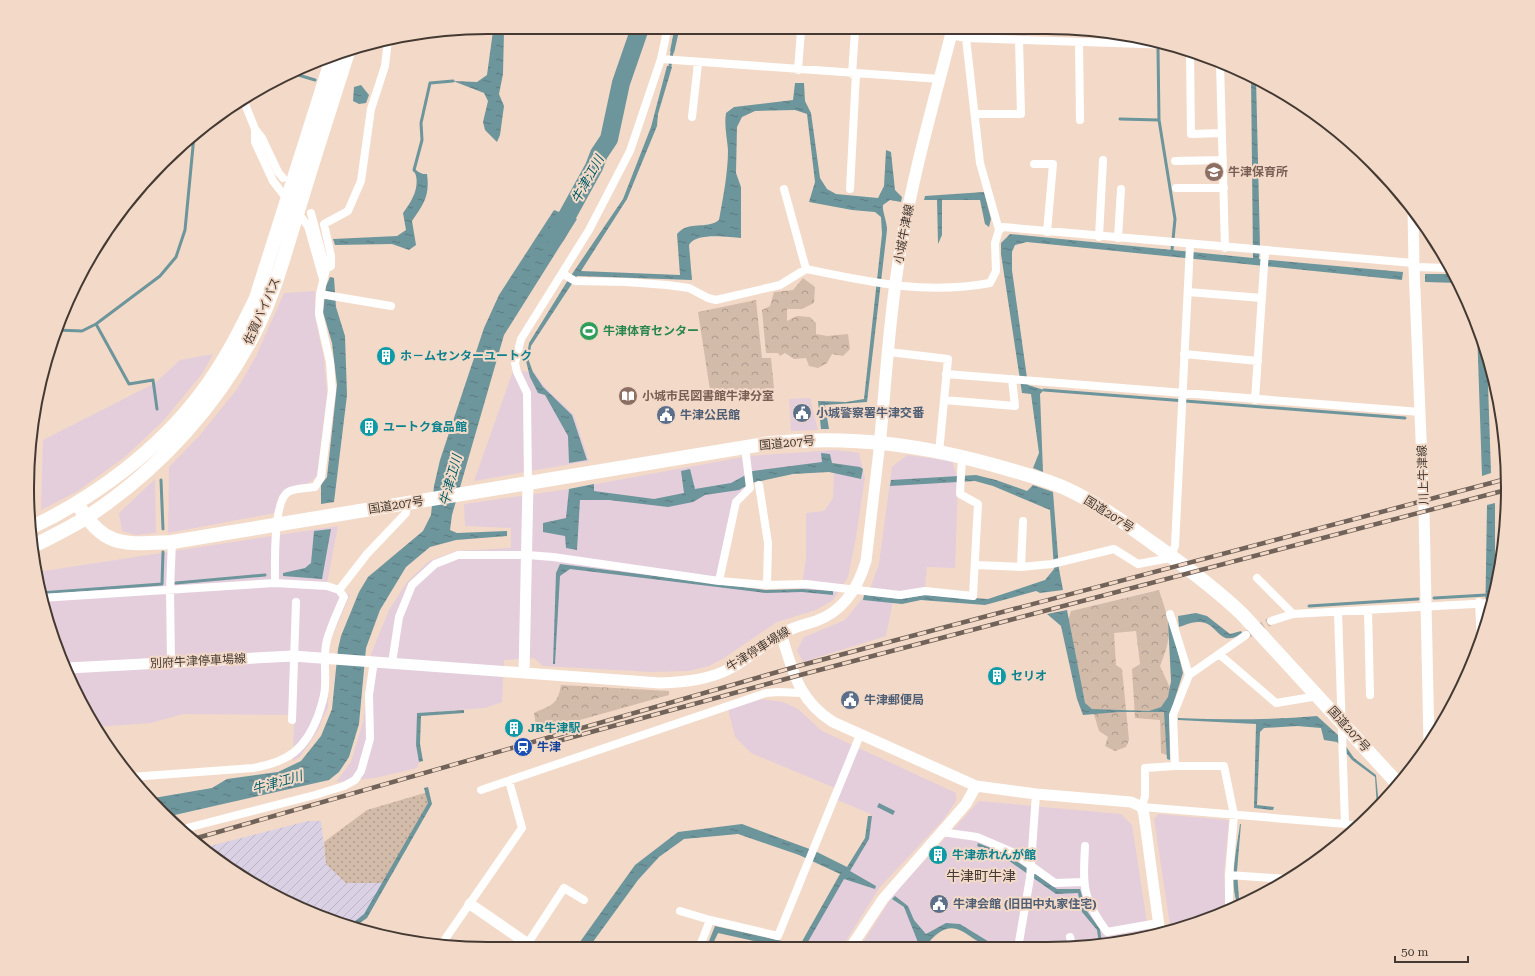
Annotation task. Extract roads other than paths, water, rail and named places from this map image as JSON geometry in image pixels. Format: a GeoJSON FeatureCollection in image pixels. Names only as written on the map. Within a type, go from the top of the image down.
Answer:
{"type":"FeatureCollection","features":[{"type":"Feature","properties":{"kind":"highway","name":"佐賀バイパス"},"geometry":{"type":"LineString","coordinates":[[38,543],[86,518],[122,492],[155,464],[202,413],[223,385],[246,349],[270,299],[304,213],[347,56]]}},
{"type":"Feature","properties":{"kind":"highway","name":"佐賀バイパス"},"geometry":{"type":"LineString","coordinates":[[36,525],[78,503],[122,472],[154,444],[201,394],[222,363],[241,330],[256,298],[331,62]]}},
{"type":"Feature","properties":{"kind":"highway","name":"国道207号"},"geometry":{"type":"LineString","coordinates":[[78,503],[86,518],[99,533],[115,540],[133,544],[172,542],[745,447],[790,441],[825,439],[880,442],[939,452],[1020,473],[1066,489],[1104,508],[1226,599],[1343,722],[1394,780]]}},
{"type":"Feature","properties":{"kind":"main road","name":"小城牛津線"},"geometry":{"type":"LineString","coordinates":[[880,442],[889,352],[890,285],[951,34]]}},
{"type":"Feature","properties":{"kind":"main road","name":"川上牛津線"},"geometry":{"type":"LineString","coordinates":[[1413,220],[1413,265],[1420,412],[1429,733]]}},
{"type":"Feature","properties":{"kind":"main road","name":"牛津停車場線"},"geometry":{"type":"LineString","coordinates":[[524,673],[660,683],[687,682],[709,677],[730,668],[792,628],[822,619],[832,612],[854,590],[861,577],[866,561],[880,442]]}},
{"type":"Feature","properties":{"kind":"main road"},"geometry":{"type":"LineString","coordinates":[[372,661],[524,673],[528,483]]}},
{"type":"Feature","properties":{"kind":"main road"},"geometry":{"type":"LineString","coordinates":[[781,634],[802,694],[809,703],[823,716],[860,735],[976,786],[1036,794],[1131,802],[1142,807],[1159,928]]}},
{"type":"Feature","properties":{"kind":"main road","name":"別府牛津停車場線"},"geometry":{"type":"LineString","coordinates":[[72,668],[293,656],[372,661]]}},
{"type":"Feature","properties":{"kind":"main road"},"geometry":{"type":"LineString","coordinates":[[854,942],[883,899],[966,804],[976,786]]}},
{"type":"Feature","properties":{"kind":"main road"},"geometry":{"type":"LineString","coordinates":[[470,904],[526,942]]}},
{"type":"Feature","properties":{"kind":"street"},"geometry":{"type":"LineString","coordinates":[[528,483],[527,393],[517,372],[517,350],[521,339],[565,275],[630,151],[668,60],[667,34]]}},
{"type":"Feature","properties":{"kind":"street"},"geometry":{"type":"LineString","coordinates":[[798,70],[801,34]]}},
{"type":"Feature","properties":{"kind":"street"},"geometry":{"type":"LineString","coordinates":[[850,189],[855,34]]}},
{"type":"Feature","properties":{"kind":"street"},"geometry":{"type":"LineString","coordinates":[[954,34],[966,38],[1141,44]]}},
{"type":"Feature","properties":{"kind":"street"},"geometry":{"type":"LineString","coordinates":[[565,275],[575,281],[667,285],[689,288],[708,298],[716,300],[780,285],[806,269],[890,285],[956,288],[990,283],[996,271],[995,243],[999,230],[980,163],[966,38]]}},
{"type":"Feature","properties":{"kind":"street"},"geometry":{"type":"LineString","coordinates":[[975,114],[1021,114],[1019,40]]}},
{"type":"Feature","properties":{"kind":"street"},"geometry":{"type":"LineString","coordinates":[[1079,42],[1080,120]]}},
{"type":"Feature","properties":{"kind":"street"},"geometry":{"type":"LineString","coordinates":[[326,269],[331,266],[332,256],[324,224],[348,211],[361,181],[371,109],[385,66],[387,45]]}},
{"type":"Feature","properties":{"kind":"street"},"geometry":{"type":"LineString","coordinates":[[1190,57],[1191,134],[1222,133]]}},
{"type":"Feature","properties":{"kind":"street"},"geometry":{"type":"LineString","coordinates":[[668,60],[940,79]]}},
{"type":"Feature","properties":{"kind":"street"},"geometry":{"type":"LineString","coordinates":[[692,117],[698,63]]}},
{"type":"Feature","properties":{"kind":"street"},"geometry":{"type":"LineString","coordinates":[[1220,69],[1226,248]]}},
{"type":"Feature","properties":{"kind":"street"},"geometry":{"type":"LineString","coordinates":[[245,105],[255,129],[262,138],[278,172],[283,178]]}},
{"type":"Feature","properties":{"kind":"street"},"geometry":{"type":"LineString","coordinates":[[255,129],[255,142],[273,181],[287,199]]}},
{"type":"Feature","properties":{"kind":"street"},"geometry":{"type":"LineString","coordinates":[[1099,237],[1103,160]]}},
{"type":"Feature","properties":{"kind":"street"},"geometry":{"type":"LineString","coordinates":[[1175,161],[1223,160]]}},
{"type":"Feature","properties":{"kind":"street"},"geometry":{"type":"LineString","coordinates":[[1034,164],[1053,164],[1047,232]]}},
{"type":"Feature","properties":{"kind":"street"},"geometry":{"type":"LineString","coordinates":[[784,188],[806,269]]}},
{"type":"Feature","properties":{"kind":"street"},"geometry":{"type":"LineString","coordinates":[[1176,188],[1224,188]]}},
{"type":"Feature","properties":{"kind":"street"},"geometry":{"type":"LineString","coordinates":[[1118,238],[1121,189]]}},
{"type":"Feature","properties":{"kind":"street"},"geometry":{"type":"LineString","coordinates":[[275,583],[276,525],[281,498],[288,491],[315,487],[321,477],[332,390],[330,362],[319,314],[320,294],[326,269],[304,213]]}},
{"type":"Feature","properties":{"kind":"street"},"geometry":{"type":"LineString","coordinates":[[304,213],[324,280]]}},
{"type":"Feature","properties":{"kind":"street"},"geometry":{"type":"LineString","coordinates":[[999,230],[1003,228],[1443,267]]}},
{"type":"Feature","properties":{"kind":"street"},"geometry":{"type":"LineString","coordinates":[[975,564],[1022,567],[1056,564],[1114,549],[1138,564],[1170,558],[1175,546],[1190,245]]}},
{"type":"Feature","properties":{"kind":"street"},"geometry":{"type":"LineString","coordinates":[[1255,400],[1265,251]]}},
{"type":"Feature","properties":{"kind":"street"},"geometry":{"type":"LineString","coordinates":[[1188,292],[1262,298]]}},
{"type":"Feature","properties":{"kind":"street"},"geometry":{"type":"LineString","coordinates":[[320,294],[391,306]]}},
{"type":"Feature","properties":{"kind":"street"},"geometry":{"type":"LineString","coordinates":[[889,352],[948,359],[939,452]]}},
{"type":"Feature","properties":{"kind":"street"},"geometry":{"type":"LineString","coordinates":[[1184,354],[1258,361]]}},
{"type":"Feature","properties":{"kind":"street"},"geometry":{"type":"LineString","coordinates":[[946,374],[1255,400],[1420,412]]}},
{"type":"Feature","properties":{"kind":"street"},"geometry":{"type":"LineString","coordinates":[[944,400],[1015,406],[1015,379]]}},
{"type":"Feature","properties":{"kind":"street"},"geometry":{"type":"LineString","coordinates":[[719,581],[736,502],[750,488],[745,447]]}},
{"type":"Feature","properties":{"kind":"street"},"geometry":{"type":"LineString","coordinates":[[392,663],[399,617],[412,585],[435,564],[458,554],[527,555],[719,581],[767,585],[806,584],[900,595],[925,591],[973,596],[978,504],[960,494],[962,457]]}},
{"type":"Feature","properties":{"kind":"street"},"geometry":{"type":"LineString","coordinates":[[759,485],[768,543],[767,585]]}},
{"type":"Feature","properties":{"kind":"street"},"geometry":{"type":"LineString","coordinates":[[339,590],[367,554],[406,512],[411,502]]}},
{"type":"Feature","properties":{"kind":"street"},"geometry":{"type":"LineString","coordinates":[[1022,567],[1023,521]]}},
{"type":"Feature","properties":{"kind":"street"},"geometry":{"type":"LineString","coordinates":[[171,662],[170,589],[172,542]]}},
{"type":"Feature","properties":{"kind":"street"},"geometry":{"type":"LineString","coordinates":[[1257,578],[1293,614]]}},
{"type":"Feature","properties":{"kind":"street"},"geometry":{"type":"LineString","coordinates":[[47,598],[275,583],[327,586],[339,590],[344,597],[327,640],[323,701],[313,729],[299,750],[286,759],[273,764],[253,768],[139,777]]}},
{"type":"Feature","properties":{"kind":"street"},"geometry":{"type":"LineString","coordinates":[[292,720],[296,602]]}},
{"type":"Feature","properties":{"kind":"street"},"geometry":{"type":"LineString","coordinates":[[1479,602],[1480,626]]}},
{"type":"Feature","properties":{"kind":"street"},"geometry":{"type":"LineString","coordinates":[[1271,621],[1293,614],[1487,603]]}},
{"type":"Feature","properties":{"kind":"street"},"geometry":{"type":"LineString","coordinates":[[1368,610],[1370,695]]}},
{"type":"Feature","properties":{"kind":"street"},"geometry":{"type":"LineString","coordinates":[[1338,612],[1344,742],[1345,824]]}},
{"type":"Feature","properties":{"kind":"street"},"geometry":{"type":"LineString","coordinates":[[1170,614],[1189,675]]}},
{"type":"Feature","properties":{"kind":"street"},"geometry":{"type":"LineString","coordinates":[[1175,766],[1173,715],[1189,675],[1246,635]]}},
{"type":"Feature","properties":{"kind":"street"},"geometry":{"type":"LineString","coordinates":[[1219,654],[1276,703],[1318,696]]}},
{"type":"Feature","properties":{"kind":"street"},"geometry":{"type":"LineString","coordinates":[[188,828],[314,795],[344,786],[355,780],[361,771],[370,739],[369,695],[372,661]]}},
{"type":"Feature","properties":{"kind":"street"},"geometry":{"type":"LineString","coordinates":[[481,790],[556,763],[766,693],[778,692],[802,694]]}},
{"type":"Feature","properties":{"kind":"street"},"geometry":{"type":"LineString","coordinates":[[680,911],[710,920],[778,936],[860,735]]}},
{"type":"Feature","properties":{"kind":"street"},"geometry":{"type":"LineString","coordinates":[[1229,903],[1229,875],[1234,815],[1224,766],[1175,766],[1145,768],[1145,796],[1142,807],[1234,815],[1345,824],[1351,825]]}},
{"type":"Feature","properties":{"kind":"street"},"geometry":{"type":"LineString","coordinates":[[445,940],[522,828],[509,781]]}},
{"type":"Feature","properties":{"kind":"street"},"geometry":{"type":"LineString","coordinates":[[1019,942],[1030,878],[1036,794]]}},
{"type":"Feature","properties":{"kind":"street"},"geometry":{"type":"LineString","coordinates":[[941,832],[977,837],[1012,852],[1055,883],[1083,882]]}},
{"type":"Feature","properties":{"kind":"street"},"geometry":{"type":"LineString","coordinates":[[1085,846],[1083,882],[1091,910],[1107,932],[1154,929]]}},
{"type":"Feature","properties":{"kind":"street"},"geometry":{"type":"LineString","coordinates":[[1229,875],[1278,878]]}},
{"type":"Feature","properties":{"kind":"street"},"geometry":{"type":"LineString","coordinates":[[530,942],[564,888],[584,900]]}},
{"type":"Feature","properties":{"kind":"street"},"geometry":{"type":"LineString","coordinates":[[702,942],[710,920]]}},
{"type":"Feature","properties":{"kind":"street"},"geometry":{"type":"LineString","coordinates":[[1070,937],[1071,941]]}},
{"type":"Feature","properties":{"kind":"water"},"geometry":{"type":"Polygon","coordinates":[[[493,34],[504,34],[503,74],[499,94],[504,106],[500,135],[497,142],[485,130],[483,122],[488,101],[484,93],[453,81],[477,82],[487,75],[493,34]]]}},
{"type":"Feature","properties":{"kind":"water"},"geometry":{"type":"Polygon","coordinates":[[[673,34],[678,34],[674,53],[670,51],[673,34]]]}},
{"type":"Feature","properties":{"kind":"water"},"geometry":{"type":"Polygon","coordinates":[[[667,66],[672,67],[658,114],[657,126],[627,199],[581,271],[680,275],[677,234],[687,227],[714,223],[719,220],[728,159],[725,127],[726,113],[734,107],[793,100],[795,83],[804,83],[805,101],[811,113],[820,178],[827,189],[836,194],[878,198],[884,186],[886,150],[891,152],[895,190],[902,197],[901,202],[890,200],[883,205],[887,230],[867,402],[825,405],[829,429],[821,429],[818,401],[846,402],[864,399],[882,234],[881,217],[875,212],[852,210],[809,202],[815,182],[807,114],[795,110],[755,111],[742,117],[737,127],[736,173],[741,187],[741,238],[713,236],[698,238],[692,241],[689,245],[692,280],[577,276],[531,346],[529,361],[533,372],[543,387],[572,415],[587,460],[569,463],[568,436],[545,395],[538,393],[530,377],[526,361],[529,343],[568,280],[623,199],[651,127],[667,66]]]}},
{"type":"Feature","properties":{"kind":"water"},"geometry":{"type":"Polygon","coordinates":[[[1251,83],[1256,85],[1260,246],[1259,259],[1403,272],[1402,280],[1027,242],[1015,245],[1012,252],[1012,270],[1028,385],[1044,390],[1040,394],[1043,472],[1033,468],[1039,453],[1031,394],[1022,393],[1001,254],[1001,243],[1010,234],[1253,258],[1251,83]]]}},
{"type":"Feature","properties":{"kind":"water"},"geometry":{"type":"Polygon","coordinates":[[[361,85],[369,95],[366,103],[359,104],[353,101],[354,87],[361,85]]]}},
{"type":"Feature","properties":{"kind":"water"},"geometry":{"type":"Polygon","coordinates":[[[414,170],[427,174],[428,181],[425,199],[412,221],[416,245],[409,250],[392,244],[335,245],[333,239],[397,236],[406,230],[403,213],[413,198],[415,192],[417,181],[414,170]]]}},
{"type":"Feature","properties":{"kind":"water"},"geometry":{"type":"Polygon","coordinates":[[[984,192],[991,219],[989,227],[985,224],[980,200],[942,200],[942,235],[938,244],[937,200],[924,200],[925,196],[984,192]]]}},
{"type":"Feature","properties":{"kind":"water"},"geometry":{"type":"Polygon","coordinates":[[[554,210],[577,219],[504,335],[452,515],[450,530],[457,533],[507,531],[507,536],[456,540],[430,547],[406,567],[380,610],[366,648],[359,724],[349,757],[339,772],[329,780],[174,815],[157,798],[212,788],[227,779],[278,772],[301,761],[321,736],[332,709],[338,649],[341,636],[359,592],[368,577],[423,531],[431,515],[434,486],[440,460],[484,328],[499,295],[554,210]]]}},
{"type":"Feature","properties":{"kind":"water"},"geometry":{"type":"Polygon","coordinates":[[[1425,274],[1447,274],[1452,283],[1425,282],[1425,274]]]}},
{"type":"Feature","properties":{"kind":"water"},"geometry":{"type":"Polygon","coordinates":[[[330,277],[334,278],[336,307],[345,336],[347,395],[334,502],[321,504],[321,485],[327,477],[337,385],[332,343],[323,312],[326,286],[330,277]]]}},
{"type":"Feature","properties":{"kind":"water"},"geometry":{"type":"Polygon","coordinates":[[[1477,344],[1488,379],[1491,473],[1482,476],[1477,344]]]}},
{"type":"Feature","properties":{"kind":"water"},"geometry":{"type":"Polygon","coordinates":[[[821,453],[830,454],[832,463],[860,467],[863,469],[861,479],[829,472],[793,474],[751,483],[739,490],[705,495],[693,502],[668,507],[609,500],[580,500],[577,550],[566,548],[565,536],[543,532],[543,523],[566,518],[569,489],[594,484],[594,491],[654,499],[684,493],[681,471],[690,469],[695,489],[731,483],[753,471],[822,462],[821,453]]]}},
{"type":"Feature","properties":{"kind":"water"},"geometry":{"type":"Polygon","coordinates":[[[976,475],[996,480],[1027,491],[1033,485],[1053,492],[1059,569],[1063,590],[1040,593],[1036,591],[985,605],[921,600],[902,604],[863,600],[864,595],[901,599],[925,595],[988,599],[1045,580],[1054,569],[1050,510],[993,486],[975,481],[890,486],[891,480],[976,475]]]}},
{"type":"Feature","properties":{"kind":"water"},"geometry":{"type":"Polygon","coordinates":[[[1495,503],[1495,559],[1485,608],[1487,505],[1495,503]]]}},
{"type":"Feature","properties":{"kind":"water"},"geometry":{"type":"Polygon","coordinates":[[[331,529],[322,579],[283,576],[283,573],[305,568],[311,563],[314,531],[331,529]]]}},
{"type":"Feature","properties":{"kind":"water"},"geometry":{"type":"Polygon","coordinates":[[[560,564],[765,590],[802,589],[833,591],[833,595],[802,592],[766,593],[570,569],[560,576],[555,664],[553,664],[556,573],[560,564]]]}},
{"type":"Feature","properties":{"kind":"water"},"geometry":{"type":"Polygon","coordinates":[[[1067,610],[1085,703],[1092,709],[1149,711],[1161,707],[1168,697],[1171,681],[1168,621],[1170,619],[1183,673],[1169,717],[1170,760],[1167,759],[1164,712],[1119,712],[1083,715],[1077,699],[1061,626],[1047,614],[1067,610]]]}},
{"type":"Feature","properties":{"kind":"water"},"geometry":{"type":"Polygon","coordinates":[[[1196,613],[1207,616],[1230,634],[1241,631],[1242,633],[1234,637],[1223,637],[1205,623],[1198,622],[1179,627],[1178,616],[1196,613]]]}},
{"type":"Feature","properties":{"kind":"water"},"geometry":{"type":"Polygon","coordinates":[[[464,710],[464,713],[421,716],[420,744],[423,761],[419,762],[416,745],[417,713],[464,710]]]}},
{"type":"Feature","properties":{"kind":"water"},"geometry":{"type":"Polygon","coordinates":[[[1317,716],[1338,735],[1354,758],[1376,775],[1378,798],[1376,800],[1375,777],[1352,760],[1337,742],[1324,740],[1321,728],[1297,726],[1264,728],[1260,732],[1257,805],[1274,807],[1273,810],[1254,808],[1256,724],[1178,720],[1178,718],[1282,718],[1317,716]]]}},
{"type":"Feature","properties":{"kind":"water"},"geometry":{"type":"Polygon","coordinates":[[[428,787],[432,804],[367,918],[359,924],[354,922],[364,914],[428,803],[424,788],[428,787]]]}},
{"type":"Feature","properties":{"kind":"water"},"geometry":{"type":"Polygon","coordinates":[[[879,803],[895,811],[893,815],[877,807],[879,803]]]}},
{"type":"Feature","properties":{"kind":"water"},"geometry":{"type":"Polygon","coordinates":[[[868,816],[872,816],[869,839],[850,871],[876,886],[875,889],[844,879],[808,942],[802,942],[840,874],[799,855],[738,834],[684,839],[659,857],[638,880],[593,942],[580,942],[635,865],[678,832],[742,824],[815,851],[847,867],[865,838],[868,816]]]}},
{"type":"Feature","properties":{"kind":"water"},"geometry":{"type":"Polygon","coordinates":[[[1241,824],[1237,871],[1239,899],[1236,900],[1234,885],[1234,864],[1241,824]]]}},
{"type":"Feature","properties":{"kind":"water"},"geometry":{"type":"Polygon","coordinates":[[[978,843],[1006,854],[1057,889],[1080,889],[1086,910],[1100,929],[1101,938],[1098,939],[1097,930],[1082,912],[1078,893],[1056,894],[1005,858],[977,846],[978,843]]]}},
{"type":"Feature","properties":{"kind":"water"},"geometry":{"type":"Polygon","coordinates":[[[895,896],[908,906],[914,920],[926,934],[946,923],[960,924],[989,942],[979,942],[962,931],[954,928],[946,929],[936,935],[930,942],[918,942],[904,907],[892,899],[895,896]]]}},
{"type":"Feature","properties":{"kind":"water"},"geometry":{"type":"Polygon","coordinates":[[[715,926],[787,942],[758,942],[718,933],[714,942],[709,942],[715,926]]]}},
{"type":"Feature","properties":{"kind":"waterway","name":"牛津江川"},"geometry":{"type":"LineString","coordinates":[[556,236],[594,167],[599,154],[609,139],[621,83],[638,34]]}},
{"type":"Feature","properties":{"kind":"waterway"},"geometry":{"type":"LineString","coordinates":[[1158,49],[1159,120],[1175,219],[1172,250]]}},
{"type":"Feature","properties":{"kind":"waterway"},"geometry":{"type":"LineString","coordinates":[[670,66],[672,52]]}},
{"type":"Feature","properties":{"kind":"waterway"},"geometry":{"type":"LineString","coordinates":[[300,75],[315,80]]}},
{"type":"Feature","properties":{"kind":"waterway"},"geometry":{"type":"LineString","coordinates":[[417,173],[414,170],[422,140],[421,123],[430,83],[453,81]]}},
{"type":"Feature","properties":{"kind":"waterway"},"geometry":{"type":"LineString","coordinates":[[1120,119],[1159,120]]}},
{"type":"Feature","properties":{"kind":"waterway"},"geometry":{"type":"LineString","coordinates":[[63,330],[82,331],[96,324],[160,276],[176,257],[185,230],[193,143]]}},
{"type":"Feature","properties":{"kind":"waterway"},"geometry":{"type":"LineString","coordinates":[[96,324],[129,384],[153,380],[157,409]]}},
{"type":"Feature","properties":{"kind":"waterway"},"geometry":{"type":"LineString","coordinates":[[1044,390],[1405,418]]}},
{"type":"Feature","properties":{"kind":"waterway"},"geometry":{"type":"LineString","coordinates":[[161,480],[163,529]]}},
{"type":"Feature","properties":{"kind":"waterway"},"geometry":{"type":"LineString","coordinates":[[46,593],[162,584],[163,552]]}},
{"type":"Feature","properties":{"kind":"waterway"},"geometry":{"type":"LineString","coordinates":[[176,583],[265,575]]}},
{"type":"Feature","properties":{"kind":"waterway"},"geometry":{"type":"LineString","coordinates":[[1434,598],[1486,595]]}},
{"type":"Feature","properties":{"kind":"waterway"},"geometry":{"type":"LineString","coordinates":[[1309,606],[1418,599]]}},
{"type":"Feature","properties":{"kind":"tunnel"},"geometry":{"type":"LineString","coordinates":[[1246,635],[1271,621]]}},
{"type":"Feature","properties":{"kind":"railway"},"geometry":{"type":"LineString","coordinates":[[199,837],[802,665],[1501,480]]}},
{"type":"Feature","properties":{"kind":"railway"},"geometry":{"type":"LineString","coordinates":[[547,744],[804,674],[1501,491]]}},
{"type":"Feature","properties":{"kind":"place","name":"牛津保育所"},"geometry":{"type":"Point","coordinates":[1214,172]}},
{"type":"Feature","properties":{"kind":"place","name":"牛津体育センター"},"geometry":{"type":"Point","coordinates":[589,331]}},
{"type":"Feature","properties":{"kind":"place","name":"ホ－ムセンターユートク"},"geometry":{"type":"Point","coordinates":[386,356]}},
{"type":"Feature","properties":{"kind":"place","name":"小城市民図書館牛津分室"},"geometry":{"type":"Point","coordinates":[628,396]}},
{"type":"Feature","properties":{"kind":"place","name":"小城警察署牛津交番"},"geometry":{"type":"Point","coordinates":[802,413]}},
{"type":"Feature","properties":{"kind":"place","name":"牛津公民館"},"geometry":{"type":"Point","coordinates":[666,415]}},
{"type":"Feature","properties":{"kind":"place","name":"ユートク食品館"},"geometry":{"type":"Point","coordinates":[369,427]}},
{"type":"Feature","properties":{"kind":"place","name":"セリオ"},"geometry":{"type":"Point","coordinates":[997,676]}},
{"type":"Feature","properties":{"kind":"place","name":"牛津郵便局"},"geometry":{"type":"Point","coordinates":[850,700]}},
{"type":"Feature","properties":{"kind":"place","name":"JR牛津駅"},"geometry":{"type":"Point","coordinates":[514,728]}},
{"type":"Feature","properties":{"kind":"place","name":"牛津"},"geometry":{"type":"Point","coordinates":[523,747]}},
{"type":"Feature","properties":{"kind":"place","name":"牛津赤れんが館"},"geometry":{"type":"Point","coordinates":[938,855]}},
{"type":"Feature","properties":{"kind":"place","name":"牛津会館 (旧田中丸家住宅)"},"geometry":{"type":"Point","coordinates":[939,904]}},
{"type":"Feature","properties":{"kind":"district","name":"牛津町牛津"},"geometry":{"type":"Point","coordinates":[981,876]}}]}
